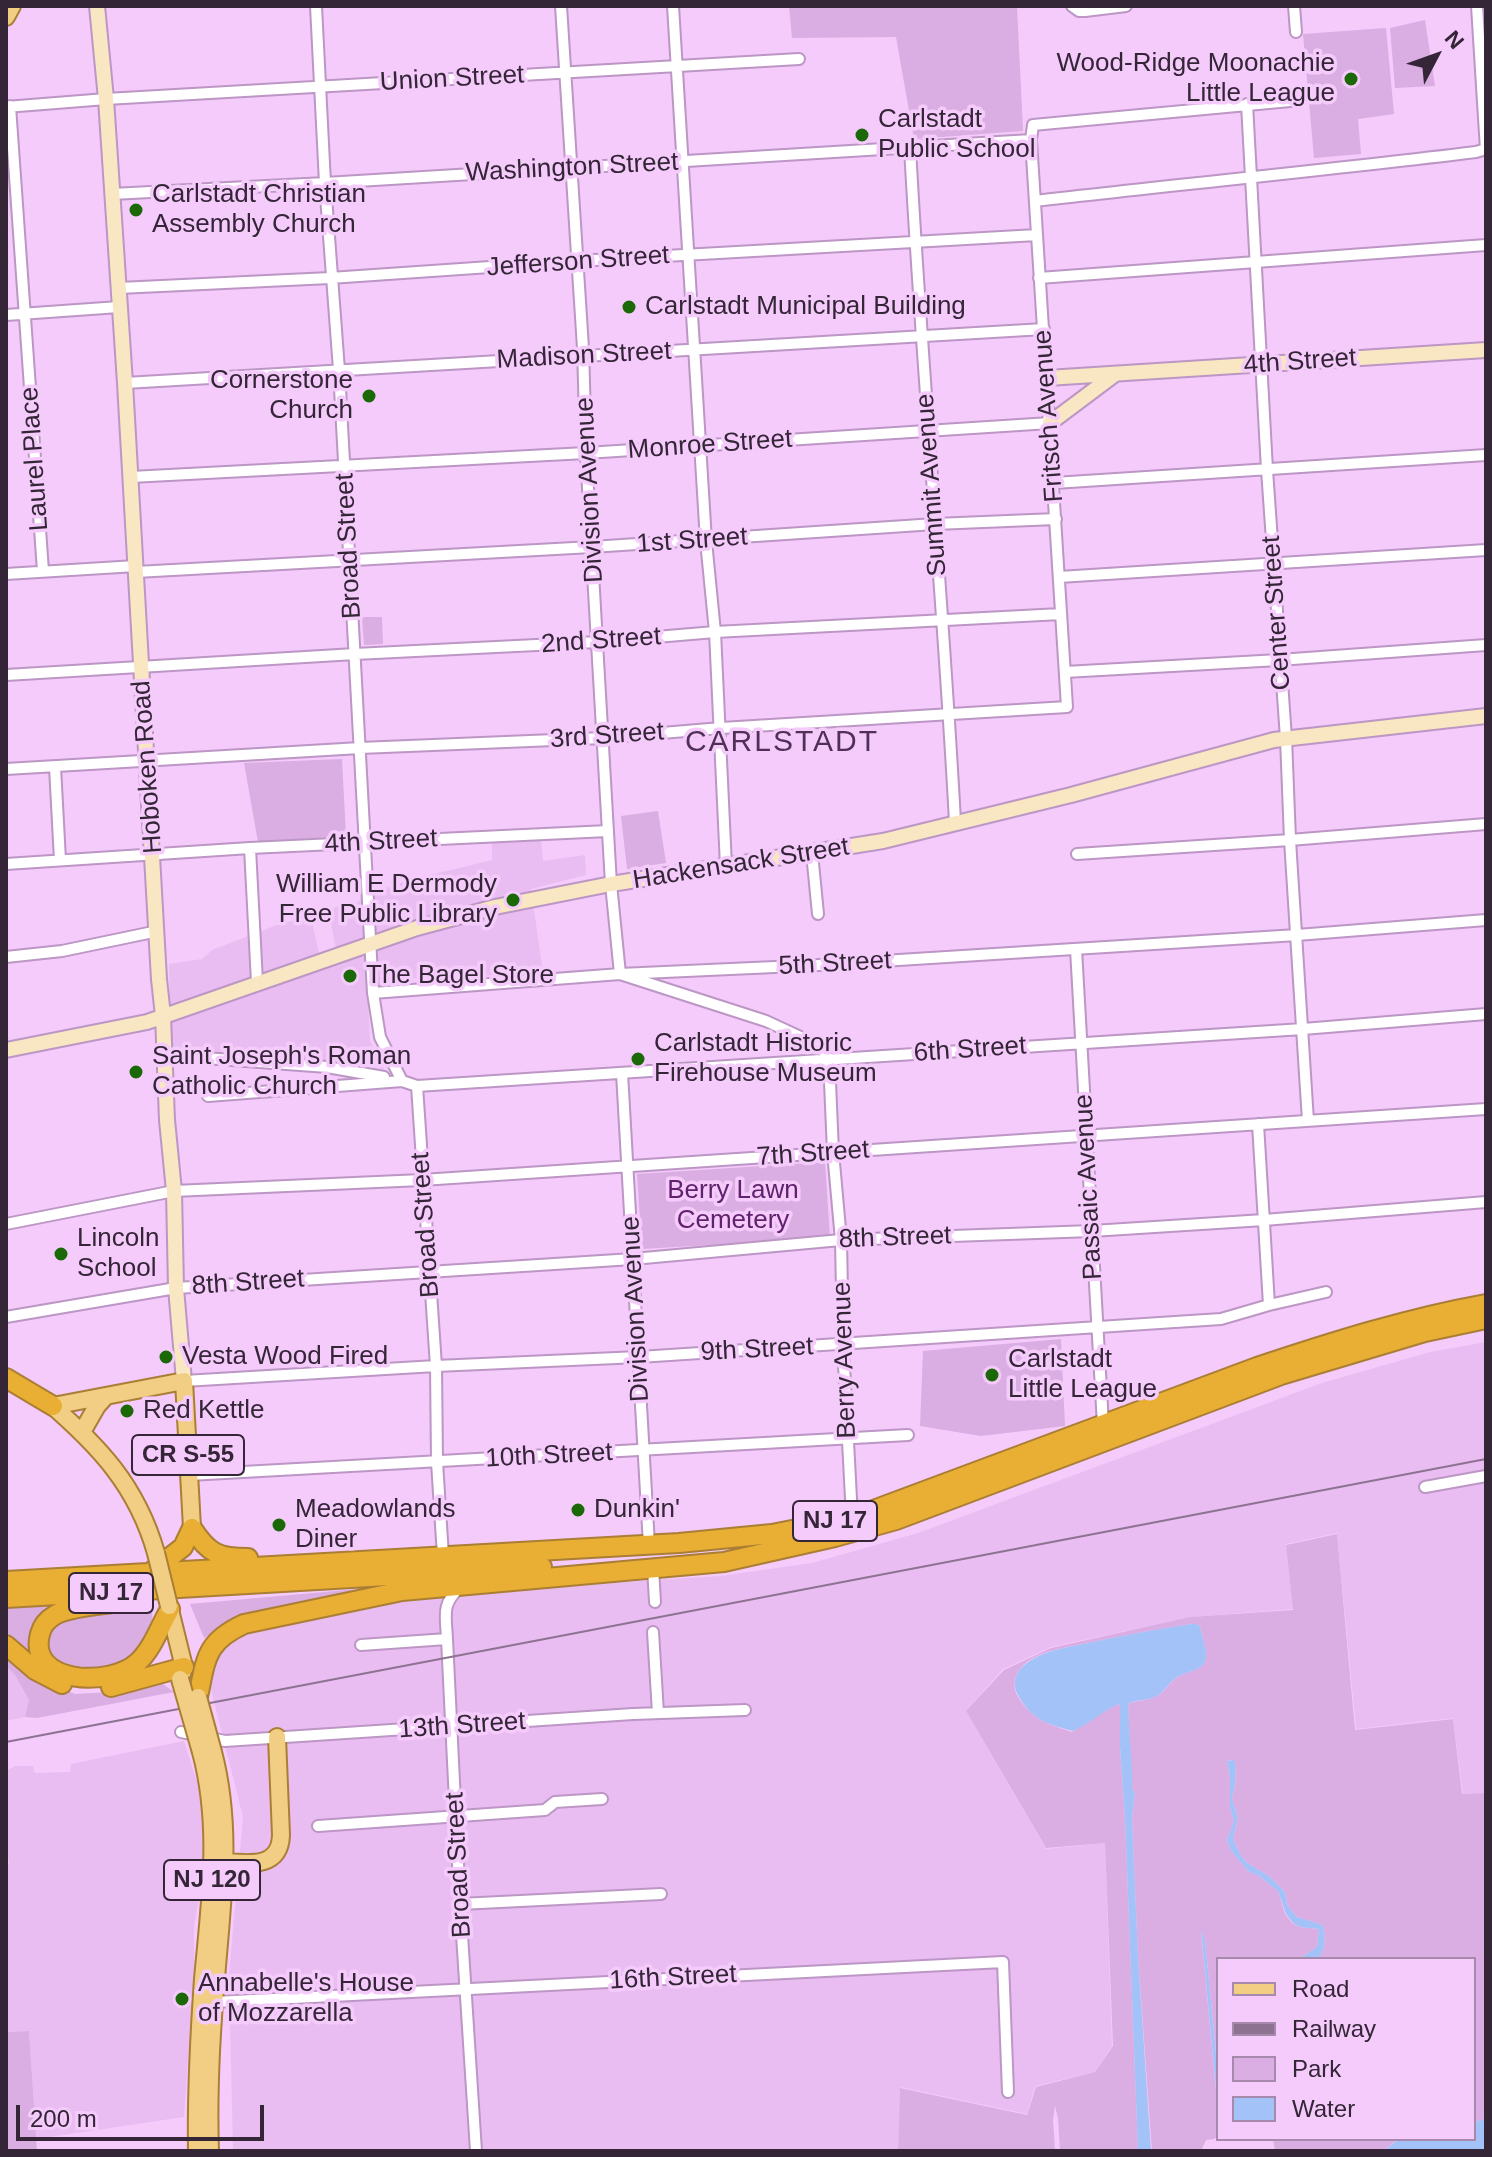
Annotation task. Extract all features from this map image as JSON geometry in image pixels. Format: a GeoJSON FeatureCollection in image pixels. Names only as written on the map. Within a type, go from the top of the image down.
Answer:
{"type":"FeatureCollection","features":[{"type":"Feature","properties":{"kind":"highway","name":"NJ 17"},"geometry":{"type":"LineString","coordinates":[[6,1581],[649,1545],[772,1534],[852,1518],[1317,1347],[1429,1315],[1486,1304]]}},
{"type":"Feature","properties":{"kind":"highway","name":"NJ 17"},"geometry":{"type":"LineString","coordinates":[[6,1598],[652,1560],[791,1547],[896,1520],[1281,1375],[1386,1343],[1486,1319]]}},
{"type":"Feature","properties":{"kind":"highway"},"geometry":{"type":"LineString","coordinates":[[6,1378],[53,1406]]}},
{"type":"Feature","properties":{"kind":"highway"},"geometry":{"type":"LineString","coordinates":[[150,1573],[183,1547],[192,1528],[207,1549],[229,1557],[297,1556],[342,1563]]}},
{"type":"Feature","properties":{"kind":"highway"},"geometry":{"type":"LineString","coordinates":[[6,1645],[42,1675],[58,1683],[78,1689],[110,1688],[190,1672],[230,1630],[244,1624],[387,1594],[724,1562],[791,1547]]}},
{"type":"Feature","properties":{"kind":"highway"},"geometry":{"type":"LineString","coordinates":[[6,1567],[38,1580]]}},
{"type":"Feature","properties":{"kind":"highway"},"geometry":{"type":"LineString","coordinates":[[169,1608],[145,1655],[134,1666],[118,1674],[102,1678],[69,1676],[55,1669],[41,1655],[41,1630],[51,1617],[61,1612],[216,1586]]}},
{"type":"Feature","properties":{"kind":"highway"},"geometry":{"type":"LineString","coordinates":[[190,1672],[198,1697]]}},
{"type":"Feature","properties":{"kind":"main road"},"geometry":{"type":"LineString","coordinates":[[6,17],[12,6]]}},
{"type":"Feature","properties":{"kind":"main road"},"geometry":{"type":"LineString","coordinates":[[6,1368],[53,1406],[184,1381]]}},
{"type":"Feature","properties":{"kind":"main road","name":"Hoboken Road"},"geometry":{"type":"LineString","coordinates":[[184,1381],[192,1528]]}},
{"type":"Feature","properties":{"kind":"main road"},"geometry":{"type":"LineString","coordinates":[[82,1432],[106,1396]]}},
{"type":"Feature","properties":{"kind":"main road","name":"NJ 120"},"geometry":{"type":"LineString","coordinates":[[53,1406],[106,1456],[128,1487],[145,1521],[190,1672],[207,1752],[223,1803],[225,1862],[209,2064],[210,2151]]}},
{"type":"Feature","properties":{"kind":"main road","name":"NJ 120"},"geometry":{"type":"LineString","coordinates":[[197,2151],[198,2052],[214,1840],[207,1752],[198,1697]]}},
{"type":"Feature","properties":{"kind":"main road"},"geometry":{"type":"LineString","coordinates":[[225,1862],[262,1862],[272,1857],[279,1848],[277,1737]]}},
{"type":"Feature","properties":{"kind":"street","name":"Hoboken Road"},"geometry":{"type":"LineString","coordinates":[[98,6],[131,477],[174,1191],[176,1288],[184,1381]]}},
{"type":"Feature","properties":{"kind":"street","name":"Broad Street"},"geometry":{"type":"LineString","coordinates":[[316,6],[373,993],[380,1037],[402,1081]]}},
{"type":"Feature","properties":{"kind":"street","name":"Division Avenue"},"geometry":{"type":"LineString","coordinates":[[561,6],[584,356],[586,453],[611,884],[620,974]]}},
{"type":"Feature","properties":{"kind":"street"},"geometry":{"type":"LineString","coordinates":[[673,6],[706,541],[721,728],[726,866]]}},
{"type":"Feature","properties":{"kind":"street"},"geometry":{"type":"LineString","coordinates":[[1072,6],[1085,11],[1126,6]]}},
{"type":"Feature","properties":{"kind":"street"},"geometry":{"type":"LineString","coordinates":[[1294,6],[1296,32]]}},
{"type":"Feature","properties":{"kind":"street"},"geometry":{"type":"LineString","coordinates":[[1035,201],[1486,149],[1483,52],[1477,6]]}},
{"type":"Feature","properties":{"kind":"street","name":"Union Street"},"geometry":{"type":"LineString","coordinates":[[8,107],[799,59]]}},
{"type":"Feature","properties":{"kind":"street"},"geometry":{"type":"LineString","coordinates":[[1247,104],[1301,100]]}},
{"type":"Feature","properties":{"kind":"street","name":"Fritsch Avenue"},"geometry":{"type":"LineString","coordinates":[[1067,707],[1039,278],[1031,140],[1033,125],[1247,104]]}},
{"type":"Feature","properties":{"kind":"street","name":"Center Street"},"geometry":{"type":"LineString","coordinates":[[1247,104],[1308,1121]]}},
{"type":"Feature","properties":{"kind":"street","name":"Laurel Place"},"geometry":{"type":"LineString","coordinates":[[8,107],[43,571]]}},
{"type":"Feature","properties":{"kind":"street","name":"Washington Street"},"geometry":{"type":"LineString","coordinates":[[112,194],[1031,140]]}},
{"type":"Feature","properties":{"kind":"street","name":"Summit Avenue"},"geometry":{"type":"LineString","coordinates":[[910,147],[955,822]]}},
{"type":"Feature","properties":{"kind":"street","name":"Jefferson Street"},"geometry":{"type":"LineString","coordinates":[[119,288],[1037,235]]}},
{"type":"Feature","properties":{"kind":"street"},"geometry":{"type":"LineString","coordinates":[[1039,278],[1486,245]]}},
{"type":"Feature","properties":{"kind":"street"},"geometry":{"type":"LineString","coordinates":[[6,315],[119,307]]}},
{"type":"Feature","properties":{"kind":"street","name":"Madison Street"},"geometry":{"type":"LineString","coordinates":[[125,383],[1044,329]]}},
{"type":"Feature","properties":{"kind":"street","name":"4th Street"},"geometry":{"type":"LineString","coordinates":[[1047,378],[1486,350]]}},
{"type":"Feature","properties":{"kind":"street"},"geometry":{"type":"LineString","coordinates":[[1050,423],[1114,375]]}},
{"type":"Feature","properties":{"kind":"street","name":"Monroe Street"},"geometry":{"type":"LineString","coordinates":[[131,477],[586,453],[1050,423]]}},
{"type":"Feature","properties":{"kind":"street"},"geometry":{"type":"LineString","coordinates":[[1054,483],[1486,455]]}},
{"type":"Feature","properties":{"kind":"street","name":"1st Street"},"geometry":{"type":"LineString","coordinates":[[6,574],[592,547],[1056,519]]}},
{"type":"Feature","properties":{"kind":"street"},"geometry":{"type":"LineString","coordinates":[[1059,577],[1486,550]]}},
{"type":"Feature","properties":{"kind":"street","name":"2nd Street"},"geometry":{"type":"LineString","coordinates":[[6,675],[1061,614]]}},
{"type":"Feature","properties":{"kind":"street"},"geometry":{"type":"LineString","coordinates":[[1065,672],[1486,645]]}},
{"type":"Feature","properties":{"kind":"street","name":"3rd Street"},"geometry":{"type":"LineString","coordinates":[[6,769],[360,748],[603,738],[1067,707]]}},
{"type":"Feature","properties":{"kind":"street","name":"Hackensack Street"},"geometry":{"type":"LineString","coordinates":[[6,1050],[163,1016],[417,928],[495,907],[611,884],[883,841],[1286,738],[1486,716]]}},
{"type":"Feature","properties":{"kind":"street"},"geometry":{"type":"LineString","coordinates":[[55,767],[60,860]]}},
{"type":"Feature","properties":{"kind":"street"},"geometry":{"type":"LineString","coordinates":[[1077,854],[1486,824]]}},
{"type":"Feature","properties":{"kind":"street","name":"4th Street"},"geometry":{"type":"LineString","coordinates":[[6,864],[250,848],[608,831]]}},
{"type":"Feature","properties":{"kind":"street"},"geometry":{"type":"LineString","coordinates":[[250,848],[257,982]]}},
{"type":"Feature","properties":{"kind":"street"},"geometry":{"type":"LineString","coordinates":[[812,853],[818,914]]}},
{"type":"Feature","properties":{"kind":"street"},"geometry":{"type":"LineString","coordinates":[[1297,935],[1486,920]]}},
{"type":"Feature","properties":{"kind":"street"},"geometry":{"type":"LineString","coordinates":[[6,957],[62,951],[158,931]]}},
{"type":"Feature","properties":{"kind":"street","name":"5th Street"},"geometry":{"type":"LineString","coordinates":[[373,993],[620,974],[819,965],[1297,935]]}},
{"type":"Feature","properties":{"kind":"street","name":"Passaic Avenue"},"geometry":{"type":"LineString","coordinates":[[1076,949],[1103,1425]]}},
{"type":"Feature","properties":{"kind":"street"},"geometry":{"type":"LineString","coordinates":[[620,974],[766,1021],[820,1046],[829,1059]]}},
{"type":"Feature","properties":{"kind":"street","name":"6th Street"},"geometry":{"type":"LineString","coordinates":[[208,1096],[402,1081],[417,1086],[622,1073],[1303,1029],[1486,1014]]}},
{"type":"Feature","properties":{"kind":"street"},"geometry":{"type":"LineString","coordinates":[[164,1055],[327,1067],[402,1081]]}},
{"type":"Feature","properties":{"kind":"street","name":"Berry Avenue"},"geometry":{"type":"LineString","coordinates":[[829,1059],[841,1240],[852,1518]]}},
{"type":"Feature","properties":{"kind":"street","name":"Division Avenue"},"geometry":{"type":"LineString","coordinates":[[622,1073],[649,1545]]}},
{"type":"Feature","properties":{"kind":"street","name":"Broad Street"},"geometry":{"type":"LineString","coordinates":[[417,1086],[436,1366],[437,1462],[443,1556]]}},
{"type":"Feature","properties":{"kind":"street","name":"7th Street"},"geometry":{"type":"LineString","coordinates":[[6,1224],[174,1191],[422,1180],[1486,1109]]}},
{"type":"Feature","properties":{"kind":"street"},"geometry":{"type":"LineString","coordinates":[[1258,1124],[1269,1305]]}},
{"type":"Feature","properties":{"kind":"street","name":"8th Street"},"geometry":{"type":"LineString","coordinates":[[6,1317],[176,1288],[633,1259],[841,1240],[1092,1231],[1486,1202]]}},
{"type":"Feature","properties":{"kind":"street","name":"9th Street"},"geometry":{"type":"LineString","coordinates":[[184,1381],[843,1345],[1221,1319],[1326,1292]]}},
{"type":"Feature","properties":{"kind":"street","name":"10th Street"},"geometry":{"type":"LineString","coordinates":[[189,1475],[908,1435]]}},
{"type":"Feature","properties":{"kind":"street"},"geometry":{"type":"LineString","coordinates":[[1425,1487],[1486,1476]]}},
{"type":"Feature","properties":{"kind":"street"},"geometry":{"type":"LineString","coordinates":[[653,1568],[655,1602]]}},
{"type":"Feature","properties":{"kind":"street","name":"Broad Street"},"geometry":{"type":"LineString","coordinates":[[462,1586],[449,1597],[446,1606],[460,1904],[476,2151]]}},
{"type":"Feature","properties":{"kind":"street"},"geometry":{"type":"LineString","coordinates":[[653,1632],[658,1713]]}},
{"type":"Feature","properties":{"kind":"street"},"geometry":{"type":"LineString","coordinates":[[361,1645],[447,1639]]}},
{"type":"Feature","properties":{"kind":"street","name":"13th Street"},"geometry":{"type":"LineString","coordinates":[[181,1732],[225,1741],[745,1710]]}},
{"type":"Feature","properties":{"kind":"street"},"geometry":{"type":"LineString","coordinates":[[318,1826],[545,1810],[555,1802],[602,1799]]}},
{"type":"Feature","properties":{"kind":"street"},"geometry":{"type":"LineString","coordinates":[[460,1904],[661,1894]]}},
{"type":"Feature","properties":{"kind":"street","name":"16th Street"},"geometry":{"type":"LineString","coordinates":[[214,2002],[1003,1962],[1008,2092]]}},
{"type":"Feature","properties":{"kind":"shaded area"},"geometry":{"type":"Polygon","coordinates":[[[541,839],[543,861],[585,855],[586,875],[531,889],[543,973],[367,980],[370,1041],[384,1069],[350,1062],[343,1067],[178,1063],[171,1038],[169,964],[202,959],[212,950],[282,923],[311,918],[319,953],[336,949],[328,909],[358,902],[374,892],[409,880],[492,860],[492,842],[541,839]]]}},
{"type":"Feature","properties":{"kind":"shaded area"},"geometry":{"type":"Polygon","coordinates":[[[1486,1342],[1486,1793],[1463,1794],[1453,1718],[1356,1729],[1337,1533],[1286,1544],[1293,1609],[1190,1617],[1051,1647],[1003,1669],[966,1711],[1046,1849],[1105,1843],[1112,2046],[1095,2072],[1035,2086],[1027,2114],[900,2087],[898,2151],[233,2151],[229,1975],[243,1817],[205,1666],[237,1634],[404,1596],[720,1576],[812,1563],[918,1533],[1322,1383],[1430,1352],[1486,1342]]]}},
{"type":"Feature","properties":{"kind":"shaded area"},"geometry":{"type":"Polygon","coordinates":[[[6,1666],[15,1675],[29,1700],[25,1717],[6,1721],[6,1666]]]}},
{"type":"Feature","properties":{"kind":"shaded area"},"geometry":{"type":"Polygon","coordinates":[[[184,1741],[203,1801],[205,1859],[194,1928],[194,1974],[184,2117],[36,2139],[29,2031],[6,2032],[6,1865],[9,1864],[6,1771],[15,1766],[33,1766],[35,1773],[70,1772],[71,1764],[184,1741]]]}},
{"type":"Feature","properties":{"kind":"green space"},"geometry":{"type":"Polygon","coordinates":[[[789,6],[1017,6],[1023,131],[914,139],[896,37],[792,38],[789,6]]]}},
{"type":"Feature","properties":{"kind":"green space"},"geometry":{"type":"Polygon","coordinates":[[[1425,20],[1435,86],[1395,88],[1390,28],[1425,20]]]}},
{"type":"Feature","properties":{"kind":"green space"},"geometry":{"type":"Polygon","coordinates":[[[1386,28],[1394,114],[1358,119],[1361,154],[1314,158],[1303,34],[1386,28]]]}},
{"type":"Feature","properties":{"kind":"green space"},"geometry":{"type":"Polygon","coordinates":[[[362,617],[382,617],[383,644],[364,645],[362,617]]]}},
{"type":"Feature","properties":{"kind":"green space"},"geometry":{"type":"Polygon","coordinates":[[[342,759],[346,836],[258,842],[244,763],[342,759]]]}},
{"type":"Feature","properties":{"kind":"green space"},"geometry":{"type":"Polygon","coordinates":[[[658,811],[666,863],[627,869],[621,816],[658,811]]]}},
{"type":"Feature","properties":{"kind":"green space","name":"Berry Lawn Cemetery"},"geometry":{"type":"Polygon","coordinates":[[[825,1162],[830,1238],[642,1249],[637,1174],[825,1162]]]}},
{"type":"Feature","properties":{"kind":"green space","name":"Carlstadt Little League"},"geometry":{"type":"Polygon","coordinates":[[[1061,1339],[1065,1426],[981,1436],[920,1426],[923,1351],[1061,1339]]]}},
{"type":"Feature","properties":{"kind":"green space"},"geometry":{"type":"Polygon","coordinates":[[[1337,1534],[1355,1730],[1453,1719],[1462,1794],[1486,1793],[1486,2119],[1476,2122],[1476,1957],[1320,1957],[1324,1947],[1323,1925],[1297,1917],[1287,1905],[1285,1892],[1269,1876],[1247,1863],[1233,1839],[1238,1818],[1232,1798],[1236,1766],[1233,1760],[1227,1761],[1230,1808],[1234,1821],[1227,1840],[1231,1851],[1248,1871],[1278,1891],[1285,1914],[1292,1923],[1319,1929],[1317,1947],[1302,1957],[1216,1957],[1216,2053],[1205,1940],[1201,1931],[1216,2091],[1216,2138],[1206,2140],[1201,2151],[1152,2151],[1138,1957],[1132,1818],[1135,1793],[1132,1789],[1128,1704],[1156,1697],[1176,1678],[1202,1666],[1206,1651],[1200,1627],[1191,1624],[1050,1651],[1027,1662],[1015,1681],[1017,1695],[1034,1715],[1072,1732],[1112,1707],[1120,1706],[1138,2151],[1060,2151],[1055,2106],[1055,2151],[898,2151],[900,2088],[1027,2115],[1036,2087],[1095,2072],[1113,2046],[1105,1843],[1046,1848],[966,1711],[1004,1670],[1051,1648],[1190,1617],[1293,1610],[1286,1545],[1337,1534]]]}},
{"type":"Feature","properties":{"kind":"green space"},"geometry":{"type":"Polygon","coordinates":[[[369,1588],[242,1617],[204,1638],[190,1604],[369,1588]]]}},
{"type":"Feature","properties":{"kind":"green space"},"geometry":{"type":"Polygon","coordinates":[[[57,1604],[39,1661],[6,1632],[6,1607],[57,1604]]]}},
{"type":"Feature","properties":{"kind":"green space"},"geometry":{"type":"Polygon","coordinates":[[[151,1604],[149,1636],[141,1650],[129,1660],[102,1667],[71,1665],[55,1657],[47,1647],[50,1628],[64,1615],[151,1604]]]}},
{"type":"Feature","properties":{"kind":"green space"},"geometry":{"type":"Polygon","coordinates":[[[6,1650],[40,1679],[75,1694],[112,1692],[156,1679],[174,1692],[37,1718],[25,1717],[29,1700],[15,1675],[6,1666],[6,1650]]]}},
{"type":"Feature","properties":{"kind":"green space"},"geometry":{"type":"Polygon","coordinates":[[[29,2031],[37,2151],[6,2151],[6,2032],[29,2031]]]}},
{"type":"Feature","properties":{"kind":"green space"},"geometry":{"type":"Polygon","coordinates":[[[1273,2141],[1396,2141],[1383,2151],[1275,2151],[1273,2141]]]}},
{"type":"Feature","properties":{"kind":"water"},"geometry":{"type":"Polygon","coordinates":[[[1191,1624],[1200,1627],[1206,1651],[1202,1666],[1176,1678],[1156,1697],[1128,1704],[1132,1789],[1135,1793],[1132,1818],[1138,1957],[1151,2151],[1138,2151],[1120,1706],[1118,1704],[1073,1731],[1034,1716],[1018,1695],[1015,1681],[1023,1666],[1050,1652],[1191,1624]]]}},
{"type":"Feature","properties":{"kind":"water"},"geometry":{"type":"Polygon","coordinates":[[[1234,1760],[1236,1766],[1232,1798],[1238,1818],[1233,1839],[1241,1856],[1285,1892],[1287,1905],[1297,1917],[1323,1925],[1324,1947],[1320,1957],[1302,1957],[1317,1947],[1319,1929],[1293,1923],[1286,1914],[1278,1891],[1248,1871],[1231,1851],[1227,1840],[1234,1821],[1230,1808],[1227,1761],[1234,1760]]]}},
{"type":"Feature","properties":{"kind":"water"},"geometry":{"type":"Polygon","coordinates":[[[1201,1929],[1205,1940],[1216,2054],[1216,2089],[1201,1929]]]}},
{"type":"Feature","properties":{"kind":"water"},"geometry":{"type":"Polygon","coordinates":[[[1486,2119],[1486,2151],[1383,2151],[1396,2141],[1476,2141],[1476,2122],[1486,2119]]]}},
{"type":"Feature","properties":{"kind":"railway"},"geometry":{"type":"LineString","coordinates":[[6,1742],[1486,1459]]}},
{"type":"Feature","properties":{"kind":"place","name":"Wood-Ridge Moonachie Little League"},"geometry":{"type":"Point","coordinates":[1351,79]}},
{"type":"Feature","properties":{"kind":"place","name":"Carlstadt Public School"},"geometry":{"type":"Point","coordinates":[862,135]}},
{"type":"Feature","properties":{"kind":"place","name":"Carlstadt Christian Assembly Church"},"geometry":{"type":"Point","coordinates":[136,210]}},
{"type":"Feature","properties":{"kind":"place","name":"Carlstadt Municipal Building"},"geometry":{"type":"Point","coordinates":[629,307]}},
{"type":"Feature","properties":{"kind":"place","name":"Cornerstone Church"},"geometry":{"type":"Point","coordinates":[369,396]}},
{"type":"Feature","properties":{"kind":"place","name":"William E Dermody Free Public Library"},"geometry":{"type":"Point","coordinates":[513,900]}},
{"type":"Feature","properties":{"kind":"place","name":"The Bagel Store"},"geometry":{"type":"Point","coordinates":[350,976]}},
{"type":"Feature","properties":{"kind":"place","name":"Carlstadt Historic Firehouse Museum"},"geometry":{"type":"Point","coordinates":[638,1059]}},
{"type":"Feature","properties":{"kind":"place","name":"Saint Joseph's Roman Catholic Church"},"geometry":{"type":"Point","coordinates":[136,1072]}},
{"type":"Feature","properties":{"kind":"place","name":"Lincoln School"},"geometry":{"type":"Point","coordinates":[61,1254]}},
{"type":"Feature","properties":{"kind":"place","name":"Vesta Wood Fired"},"geometry":{"type":"Point","coordinates":[166,1357]}},
{"type":"Feature","properties":{"kind":"place","name":"Carlstadt Little League"},"geometry":{"type":"Point","coordinates":[992,1375]}},
{"type":"Feature","properties":{"kind":"place","name":"Red Kettle"},"geometry":{"type":"Point","coordinates":[127,1411]}},
{"type":"Feature","properties":{"kind":"place","name":"Dunkin'"},"geometry":{"type":"Point","coordinates":[578,1510]}},
{"type":"Feature","properties":{"kind":"place","name":"Meadowlands Diner"},"geometry":{"type":"Point","coordinates":[279,1525]}},
{"type":"Feature","properties":{"kind":"place","name":"Annabelle's House of Mozzarella"},"geometry":{"type":"Point","coordinates":[182,1999]}},
{"type":"Feature","properties":{"kind":"district","name":"CARLSTADT"},"geometry":{"type":"Point","coordinates":[782,743]}}]}
